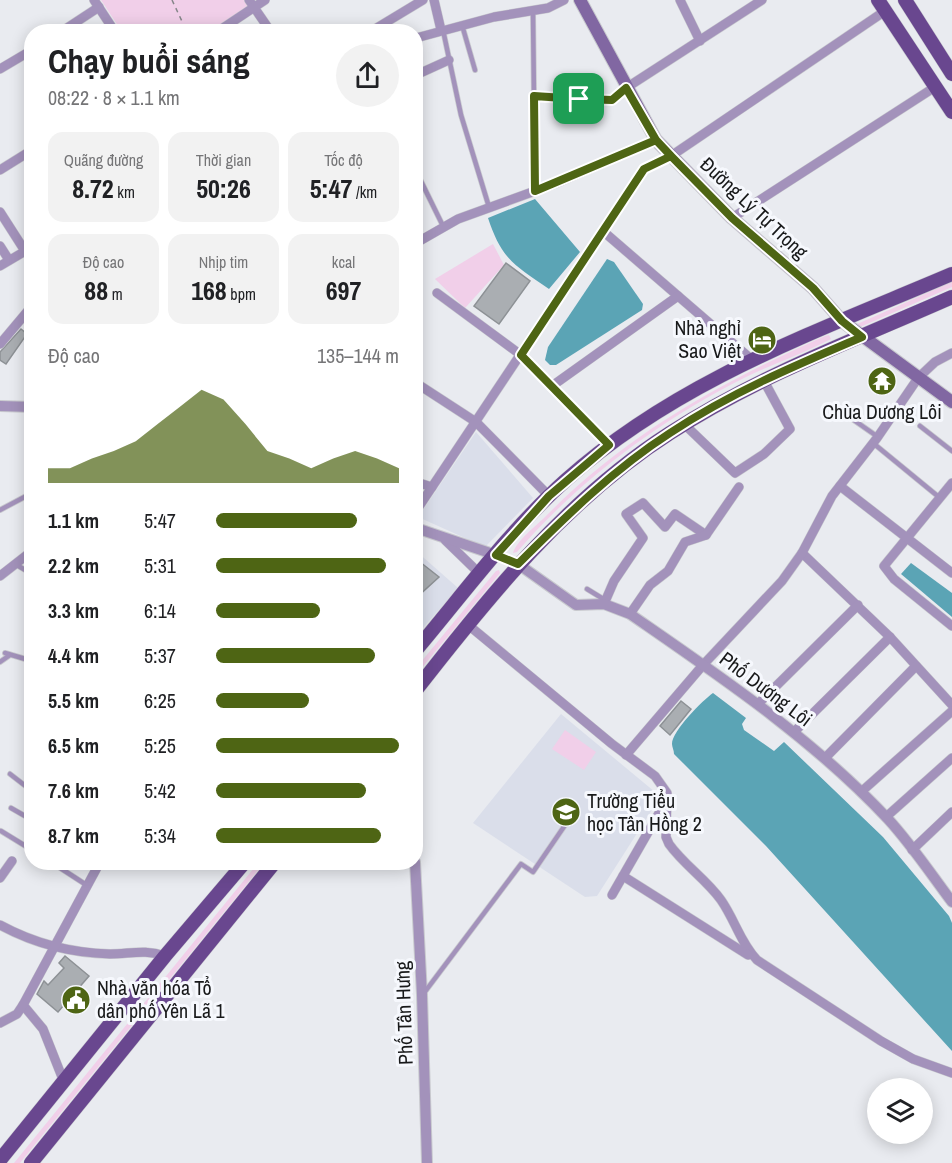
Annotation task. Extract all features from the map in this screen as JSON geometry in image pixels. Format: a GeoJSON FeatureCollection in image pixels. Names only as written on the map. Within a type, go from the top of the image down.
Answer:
{"type":"FeatureCollection","features":[{"type":"Feature","properties":{"kind":"main road","name":"Đường Lý Tự Trọng"},"geometry":{"type":"LineString","coordinates":[[580,0],[656,140],[732,218],[813,288],[842,321],[952,402]]}},
{"type":"Feature","properties":{"kind":"main road"},"geometry":{"type":"LineString","coordinates":[[905,0],[951,71]]}},
{"type":"Feature","properties":{"kind":"main road"},"geometry":{"type":"LineString","coordinates":[[881,6],[952,112]]}},
{"type":"Feature","properties":{"kind":"main road"},"geometry":{"type":"LineString","coordinates":[[423,642],[549,496],[609,445],[675,399],[751,359],[952,274]]}},
{"type":"Feature","properties":{"kind":"main road"},"geometry":{"type":"LineString","coordinates":[[423,681],[518,564],[587,498],[684,424],[764,381],[952,297]]}},
{"type":"Feature","properties":{"kind":"main road"},"geometry":{"type":"LineString","coordinates":[[496,555],[518,564]]}},
{"type":"Feature","properties":{"kind":"main road"},"geometry":{"type":"LineString","coordinates":[[0,1160],[165,956],[238,870]]}},
{"type":"Feature","properties":{"kind":"main road"},"geometry":{"type":"LineString","coordinates":[[31,1163],[269,870]]}},
{"type":"Feature","properties":{"kind":"street"},"geometry":{"type":"LineString","coordinates":[[227,24],[251,4],[265,0]]}},
{"type":"Feature","properties":{"kind":"street"},"geometry":{"type":"LineString","coordinates":[[383,24],[423,0]]}},
{"type":"Feature","properties":{"kind":"street"},"geometry":{"type":"LineString","coordinates":[[434,0],[442,30]]}},
{"type":"Feature","properties":{"kind":"street"},"geometry":{"type":"LineString","coordinates":[[423,36],[462,25],[548,8],[564,0]]}},
{"type":"Feature","properties":{"kind":"street"},"geometry":{"type":"LineString","coordinates":[[680,0],[700,41]]}},
{"type":"Feature","properties":{"kind":"street"},"geometry":{"type":"LineString","coordinates":[[534,96],[606,102],[612,100],[626,88],[762,0]]}},
{"type":"Feature","properties":{"kind":"street"},"geometry":{"type":"LineString","coordinates":[[71,24],[97,4],[110,24]]}},
{"type":"Feature","properties":{"kind":"street"},"geometry":{"type":"LineString","coordinates":[[251,4],[265,24]]}},
{"type":"Feature","properties":{"kind":"street"},"geometry":{"type":"LineString","coordinates":[[423,500],[644,169],[671,156],[881,6]]}},
{"type":"Feature","properties":{"kind":"street"},"geometry":{"type":"LineString","coordinates":[[0,69],[24,55]]}},
{"type":"Feature","properties":{"kind":"street"},"geometry":{"type":"LineString","coordinates":[[423,72],[450,60]]}},
{"type":"Feature","properties":{"kind":"street"},"geometry":{"type":"LineString","coordinates":[[732,218],[935,87]]}},
{"type":"Feature","properties":{"kind":"street"},"geometry":{"type":"LineString","coordinates":[[423,239],[443,226],[535,191],[656,140]]}},
{"type":"Feature","properties":{"kind":"street"},"geometry":{"type":"LineString","coordinates":[[0,170],[24,155]]}},
{"type":"Feature","properties":{"kind":"street"},"geometry":{"type":"LineString","coordinates":[[0,212],[24,244]]}},
{"type":"Feature","properties":{"kind":"street"},"geometry":{"type":"LineString","coordinates":[[604,232],[751,359]]}},
{"type":"Feature","properties":{"kind":"street"},"geometry":{"type":"LineString","coordinates":[[0,246],[9,260]]}},
{"type":"Feature","properties":{"kind":"street"},"geometry":{"type":"LineString","coordinates":[[0,266],[24,251]]}},
{"type":"Feature","properties":{"kind":"street"},"geometry":{"type":"LineString","coordinates":[[437,293],[521,355],[609,445]]}},
{"type":"Feature","properties":{"kind":"street"},"geometry":{"type":"LineString","coordinates":[[552,386],[678,296]]}},
{"type":"Feature","properties":{"kind":"street"},"geometry":{"type":"LineString","coordinates":[[0,344],[24,316]]}},
{"type":"Feature","properties":{"kind":"street"},"geometry":{"type":"LineString","coordinates":[[626,755],[703,665],[782,581],[802,553],[816,523],[840,486],[876,440],[918,378],[935,362],[952,353]]}},
{"type":"Feature","properties":{"kind":"street"},"geometry":{"type":"LineString","coordinates":[[684,424],[735,473],[764,454],[790,429],[764,381]]}},
{"type":"Feature","properties":{"kind":"street"},"geometry":{"type":"LineString","coordinates":[[423,389],[476,422],[549,496]]}},
{"type":"Feature","properties":{"kind":"street"},"geometry":{"type":"LineString","coordinates":[[0,406],[24,407]]}},
{"type":"Feature","properties":{"kind":"street"},"geometry":{"type":"LineString","coordinates":[[952,483],[892,554],[885,569],[952,626]]}},
{"type":"Feature","properties":{"kind":"street"},"geometry":{"type":"LineString","coordinates":[[423,484],[432,487]]}},
{"type":"Feature","properties":{"kind":"street"},"geometry":{"type":"LineString","coordinates":[[840,486],[952,573]]}},
{"type":"Feature","properties":{"kind":"street"},"geometry":{"type":"LineString","coordinates":[[630,614],[650,585],[668,571],[685,542],[706,535],[739,488]]}},
{"type":"Feature","properties":{"kind":"street"},"geometry":{"type":"LineString","coordinates":[[604,602],[614,580],[643,538],[626,514],[643,503],[665,526],[675,514],[706,535]]}},
{"type":"Feature","properties":{"kind":"street"},"geometry":{"type":"LineString","coordinates":[[423,531],[496,555]]}},
{"type":"Feature","properties":{"kind":"street"},"geometry":{"type":"LineString","coordinates":[[445,540],[480,574]]}},
{"type":"Feature","properties":{"kind":"street"},"geometry":{"type":"LineString","coordinates":[[802,553],[890,637],[952,705]]}},
{"type":"Feature","properties":{"kind":"street"},"geometry":{"type":"LineString","coordinates":[[0,576],[24,557]]}},
{"type":"Feature","properties":{"kind":"street","name":"Phố Dương Lôi"},"geometry":{"type":"LineString","coordinates":[[518,564],[576,605],[604,602],[630,614],[758,704],[825,758],[861,792],[886,817],[950,894]]}},
{"type":"Feature","properties":{"kind":"street"},"geometry":{"type":"LineString","coordinates":[[758,704],[858,605]]}},
{"type":"Feature","properties":{"kind":"street"},"geometry":{"type":"LineString","coordinates":[[467,624],[626,755],[656,776],[664,787],[667,799],[666,837],[669,844],[720,899],[733,918],[745,947],[757,960]]}},
{"type":"Feature","properties":{"kind":"street"},"geometry":{"type":"LineString","coordinates":[[794,732],[890,637]]}},
{"type":"Feature","properties":{"kind":"street"},"geometry":{"type":"LineString","coordinates":[[825,758],[916,666]]}},
{"type":"Feature","properties":{"kind":"street"},"geometry":{"type":"LineString","coordinates":[[861,792],[952,711]]}},
{"type":"Feature","properties":{"kind":"street"},"geometry":{"type":"LineString","coordinates":[[886,817],[952,758]]}},
{"type":"Feature","properties":{"kind":"street"},"geometry":{"type":"LineString","coordinates":[[612,896],[667,799]]}},
{"type":"Feature","properties":{"kind":"street"},"geometry":{"type":"LineString","coordinates":[[912,850],[952,812]]}},
{"type":"Feature","properties":{"kind":"street"},"geometry":{"type":"LineString","coordinates":[[0,878],[12,861]]}},
{"type":"Feature","properties":{"kind":"street"},"geometry":{"type":"LineString","coordinates":[[0,1023],[17,1014],[23,1005],[56,948],[96,870]]}},
{"type":"Feature","properties":{"kind":"street","name":"Phố Tân Hưng"},"geometry":{"type":"LineString","coordinates":[[415,870],[422,995],[426,1163]]}},
{"type":"Feature","properties":{"kind":"street"},"geometry":{"type":"LineString","coordinates":[[623,876],[881,1041],[913,1059],[952,1073]]}},
{"type":"Feature","properties":{"kind":"street"},"geometry":{"type":"LineString","coordinates":[[0,925],[27,940],[56,948],[112,954],[147,951],[165,956]]}},
{"type":"Feature","properties":{"kind":"street"},"geometry":{"type":"LineString","coordinates":[[23,1005],[43,1029],[64,1082]]}},
{"type":"Feature","properties":{"kind":"lane"},"geometry":{"type":"LineString","coordinates":[[533,10],[535,191]]}},
{"type":"Feature","properties":{"kind":"lane"},"geometry":{"type":"LineString","coordinates":[[462,25],[475,70]]}},
{"type":"Feature","properties":{"kind":"lane"},"geometry":{"type":"LineString","coordinates":[[442,30],[461,115],[489,208]]}},
{"type":"Feature","properties":{"kind":"lane"},"geometry":{"type":"LineString","coordinates":[[423,185],[443,226]]}},
{"type":"Feature","properties":{"kind":"lane"},"geometry":{"type":"LineString","coordinates":[[838,409],[940,498]]}},
{"type":"Feature","properties":{"kind":"lane"},"geometry":{"type":"LineString","coordinates":[[920,426],[952,451]]}},
{"type":"Feature","properties":{"kind":"lane"},"geometry":{"type":"LineString","coordinates":[[0,510],[24,497]]}},
{"type":"Feature","properties":{"kind":"lane"},"geometry":{"type":"LineString","coordinates":[[15,564],[24,569]]}},
{"type":"Feature","properties":{"kind":"lane"},"geometry":{"type":"LineString","coordinates":[[587,589],[604,602]]}},
{"type":"Feature","properties":{"kind":"lane"},"geometry":{"type":"LineString","coordinates":[[0,662],[8,654],[24,659]]}},
{"type":"Feature","properties":{"kind":"lane"},"geometry":{"type":"LineString","coordinates":[[10,774],[24,785]]}},
{"type":"Feature","properties":{"kind":"lane"},"geometry":{"type":"LineString","coordinates":[[10,808],[24,816]]}},
{"type":"Feature","properties":{"kind":"lane"},"geometry":{"type":"LineString","coordinates":[[422,995],[521,864],[533,872],[574,812]]}},
{"type":"Feature","properties":{"kind":"lane"},"geometry":{"type":"LineString","coordinates":[[1,831],[24,845]]}},
{"type":"Feature","properties":{"kind":"lane"},"geometry":{"type":"LineString","coordinates":[[63,870],[88,886]]}},
{"type":"Feature","properties":{"kind":"path"},"geometry":{"type":"LineString","coordinates":[[172,0],[183,24]]}},
{"type":"Feature","properties":{"kind":"shaded area"},"geometry":{"type":"Polygon","coordinates":[[[101,0],[246,0],[249,5],[222,24],[117,24],[101,0]]]}},
{"type":"Feature","properties":{"kind":"shaded area"},"geometry":{"type":"Polygon","coordinates":[[[493,244],[504,265],[465,308],[435,279],[493,244]]]}},
{"type":"Feature","properties":{"kind":"shaded area"},"geometry":{"type":"Polygon","coordinates":[[[952,282],[952,287],[858,328],[855,325],[952,282]]]}},
{"type":"Feature","properties":{"kind":"shaded area"},"geometry":{"type":"Polygon","coordinates":[[[829,335],[831,339],[744,378],[681,413],[651,433],[567,500],[517,552],[513,553],[523,538],[577,486],[643,435],[712,392],[829,335]]]}},
{"type":"Feature","properties":{"kind":"shaded area"},"geometry":{"type":"Polygon","coordinates":[[[476,432],[533,498],[485,547],[423,519],[423,510],[476,432]]]}},
{"type":"Feature","properties":{"kind":"shaded area"},"geometry":{"type":"Polygon","coordinates":[[[423,557],[458,588],[423,628],[423,557]]]}},
{"type":"Feature","properties":{"kind":"shaded area"},"geometry":{"type":"Polygon","coordinates":[[[499,570],[500,573],[423,666],[423,660],[499,570]]]}},
{"type":"Feature","properties":{"kind":"shaded area","name":"Trường Tiểu học Tân Hồng 2"},"geometry":{"type":"Polygon","coordinates":[[[561,714],[655,792],[657,802],[597,896],[585,897],[473,823],[561,714]]]}},
{"type":"Feature","properties":{"kind":"shaded area"},"geometry":{"type":"Polygon","coordinates":[[[565,730],[596,752],[584,770],[552,749],[565,730]]]}},
{"type":"Feature","properties":{"kind":"shaded area"},"geometry":{"type":"Polygon","coordinates":[[[252,870],[258,870],[20,1163],[14,1163],[252,870]]]}},
{"type":"Feature","properties":{"kind":"water"},"geometry":{"type":"Polygon","coordinates":[[[535,199],[580,252],[549,289],[518,267],[504,253],[488,218],[535,199]]]}},
{"type":"Feature","properties":{"kind":"water"},"geometry":{"type":"Polygon","coordinates":[[[607,259],[614,262],[643,304],[642,310],[556,365],[550,365],[545,360],[548,347],[607,259]]]}},
{"type":"Feature","properties":{"kind":"water"},"geometry":{"type":"Polygon","coordinates":[[[911,563],[952,593],[952,617],[901,574],[911,563]]]}},
{"type":"Feature","properties":{"kind":"water"},"geometry":{"type":"Polygon","coordinates":[[[713,693],[746,718],[742,724],[744,730],[774,751],[784,742],[883,837],[949,916],[952,923],[952,1051],[766,846],[674,754],[673,738],[682,724],[713,693]]]}},
{"type":"Feature","properties":{"kind":"building"},"geometry":{"type":"Polygon","coordinates":[[[506,263],[530,281],[499,324],[474,306],[506,263]]]}},
{"type":"Feature","properties":{"kind":"building"},"geometry":{"type":"Polygon","coordinates":[[[21,329],[24,332],[24,338],[6,364],[0,360],[0,352],[21,329]]]}},
{"type":"Feature","properties":{"kind":"building"},"geometry":{"type":"Polygon","coordinates":[[[423,564],[439,577],[423,592],[423,564]]]}},
{"type":"Feature","properties":{"kind":"building"},"geometry":{"type":"Polygon","coordinates":[[[681,701],[691,709],[670,735],[660,726],[681,701]]]}},
{"type":"Feature","properties":{"kind":"building"},"geometry":{"type":"Polygon","coordinates":[[[65,956],[89,976],[58,1012],[37,994],[44,981],[48,985],[64,968],[59,963],[65,956]]]}},
{"type":"Feature","properties":{"kind":"place","name":"Nhà nghỉ Sao Việt"},"geometry":{"type":"Point","coordinates":[762,340]}},
{"type":"Feature","properties":{"kind":"place","name":"Chùa Dương Lôi"},"geometry":{"type":"Point","coordinates":[882,381]}},
{"type":"Feature","properties":{"kind":"place","name":"Trường Tiểu học Tân Hồng 2"},"geometry":{"type":"Point","coordinates":[566,812]}},
{"type":"Feature","properties":{"kind":"place","name":"Nhà văn hóa Tổ dân phố Yên Lã 1"},"geometry":{"type":"Point","coordinates":[76,1000]}},
{"type":"Feature","properties":{"kind":"route"},"geometry":{"type":"LineString","coordinates":[[579,99],[534,96],[535,191],[647,146],[656,140],[671,156],[644,169],[521,355],[609,445],[549,496],[496,555],[518,564],[587,498],[668,434],[787,369],[862,337],[842,321],[813,288],[732,218],[671,156],[656,140],[626,88],[612,100],[606,102],[579,99]]}}]}
